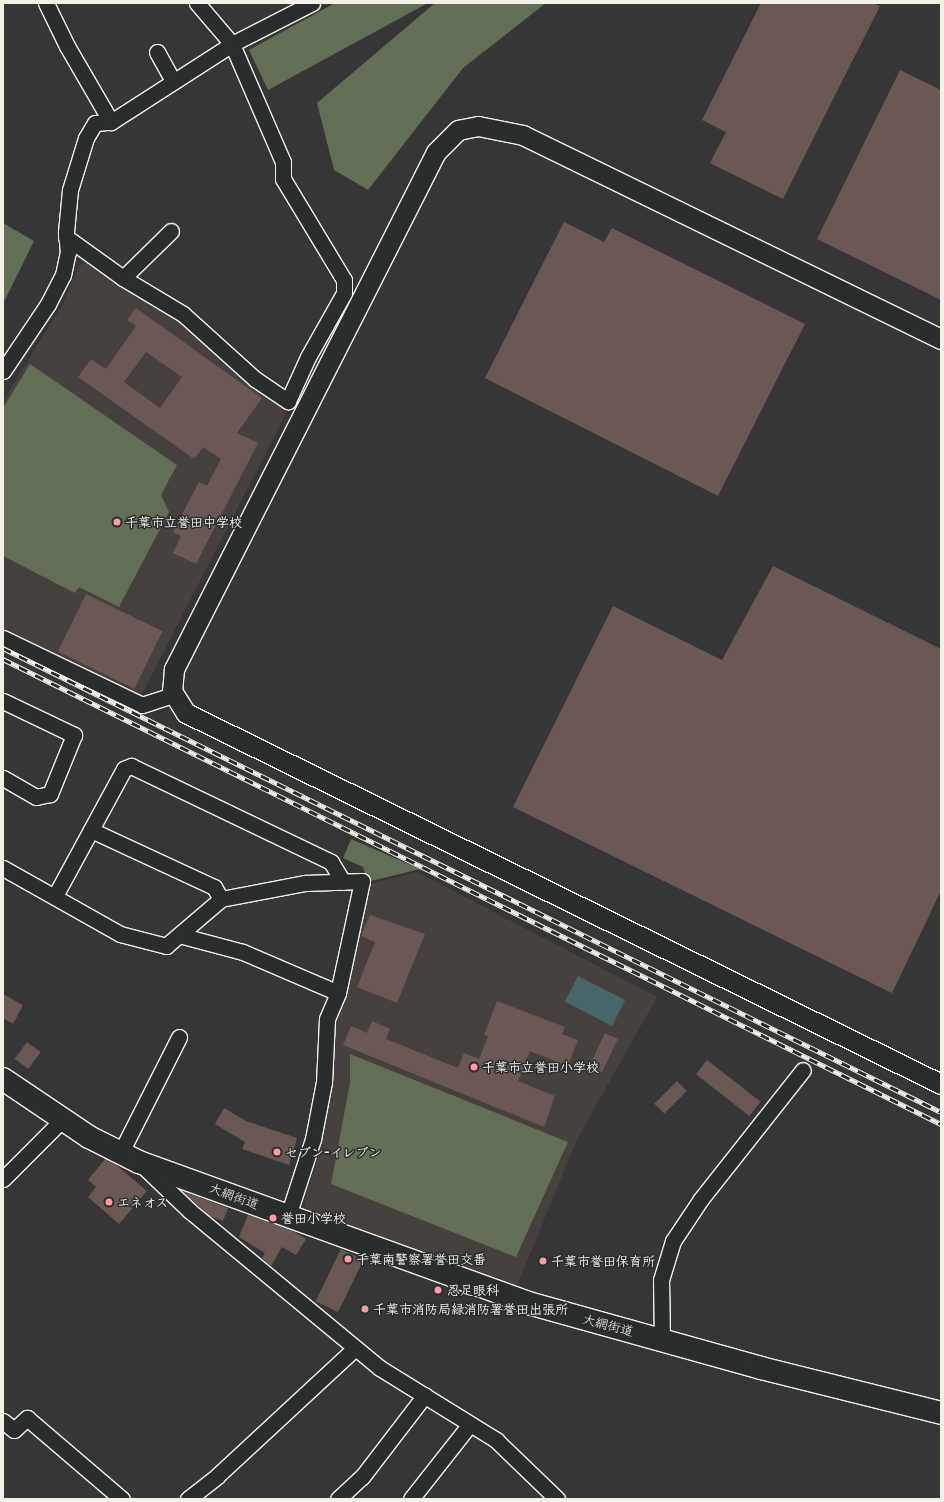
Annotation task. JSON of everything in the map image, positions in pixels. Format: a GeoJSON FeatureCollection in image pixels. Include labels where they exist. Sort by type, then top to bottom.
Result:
{"type":"FeatureCollection","features":[{"type":"Feature","properties":{"kind":"main road","name":"大網街道"},"geometry":{"type":"LineString","coordinates":[[3,1079],[62,1120],[130,1158],[525,1302],[662,1340],[941,1413]]}},
{"type":"Feature","properties":{"kind":"street"},"geometry":{"type":"LineString","coordinates":[[46,3],[67,46],[111,122]]}},
{"type":"Feature","properties":{"kind":"street"},"geometry":{"type":"LineString","coordinates":[[66,237],[123,278],[183,314],[255,379],[288,401],[308,357],[344,293],[344,280],[283,179],[283,162],[232,44],[197,3]]}},
{"type":"Feature","properties":{"kind":"street"},"geometry":{"type":"LineString","coordinates":[[3,371],[48,304],[63,275],[68,252],[66,237],[70,190],[86,138],[95,123],[111,122],[232,44],[312,3]]}},
{"type":"Feature","properties":{"kind":"street"},"geometry":{"type":"LineString","coordinates":[[157,52],[173,81]]}},
{"type":"Feature","properties":{"kind":"street"},"geometry":{"type":"LineString","coordinates":[[941,339],[523,135],[478,126],[458,130],[436,152],[174,669],[174,694],[186,713],[941,1084]]}},
{"type":"Feature","properties":{"kind":"street"},"geometry":{"type":"LineString","coordinates":[[123,278],[171,231]]}},
{"type":"Feature","properties":{"kind":"street"},"geometry":{"type":"LineString","coordinates":[[3,638],[142,705],[174,694]]}},
{"type":"Feature","properties":{"kind":"street"},"geometry":{"type":"LineString","coordinates":[[3,701],[74,735],[50,794],[36,797],[3,778]]}},
{"type":"Feature","properties":{"kind":"street"},"geometry":{"type":"LineString","coordinates":[[55,896],[124,770],[131,766],[331,862],[343,882]]}},
{"type":"Feature","properties":{"kind":"street"},"geometry":{"type":"LineString","coordinates":[[91,830],[214,887],[221,899]]}},
{"type":"Feature","properties":{"kind":"street"},"geometry":{"type":"LineString","coordinates":[[3,868],[120,934],[166,946],[221,899],[305,884],[362,881],[338,993],[327,1019],[324,1082],[313,1139],[288,1216]]}},
{"type":"Feature","properties":{"kind":"street"},"geometry":{"type":"LineString","coordinates":[[179,935],[242,952],[338,993]]}},
{"type":"Feature","properties":{"kind":"street"},"geometry":{"type":"LineString","coordinates":[[179,1037],[130,1158],[190,1211],[380,1368],[496,1440],[557,1499]]}},
{"type":"Feature","properties":{"kind":"street"},"geometry":{"type":"LineString","coordinates":[[662,1340],[661,1280],[673,1241],[701,1199],[803,1070]]}},
{"type":"Feature","properties":{"kind":"street"},"geometry":{"type":"LineString","coordinates":[[3,1179],[62,1120]]}},
{"type":"Feature","properties":{"kind":"street"},"geometry":{"type":"LineString","coordinates":[[188,1499],[217,1476],[355,1348]]}},
{"type":"Feature","properties":{"kind":"street"},"geometry":{"type":"LineString","coordinates":[[338,1499],[362,1477],[425,1395]]}},
{"type":"Feature","properties":{"kind":"street"},"geometry":{"type":"LineString","coordinates":[[3,1420],[14,1430],[27,1418],[122,1499]]}},
{"type":"Feature","properties":{"kind":"street"},"geometry":{"type":"LineString","coordinates":[[412,1499],[470,1424]]}},
{"type":"Feature","properties":{"kind":"shaded area","name":"千葉市立誉田中学校"},"geometry":{"type":"Polygon","coordinates":[[[93,260],[179,320],[285,404],[287,411],[139,700],[3,633],[3,401],[63,304],[79,266],[93,260]]]}},
{"type":"Feature","properties":{"kind":"shaded area","name":"千葉市立誉田小学校"},"geometry":{"type":"Polygon","coordinates":[[[417,872],[657,997],[577,1139],[517,1286],[312,1216],[305,1207],[305,1198],[319,1153],[331,1091],[331,1044],[367,885],[417,872]]]}},
{"type":"Feature","properties":{"kind":"green space"},"geometry":{"type":"Polygon","coordinates":[[[335,3],[428,3],[268,90],[249,50],[335,3]]]}},
{"type":"Feature","properties":{"kind":"green space"},"geometry":{"type":"Polygon","coordinates":[[[435,3],[546,3],[463,68],[368,190],[334,170],[317,103],[435,3]]]}},
{"type":"Feature","properties":{"kind":"green space"},"geometry":{"type":"Polygon","coordinates":[[[3,223],[34,241],[3,304],[3,223]]]}},
{"type":"Feature","properties":{"kind":"green space"},"geometry":{"type":"Polygon","coordinates":[[[30,364],[177,465],[161,495],[169,512],[119,607],[79,587],[75,593],[3,556],[3,408],[30,364]]]}},
{"type":"Feature","properties":{"kind":"green space"},"geometry":{"type":"Polygon","coordinates":[[[351,839],[420,869],[367,882],[363,867],[343,858],[351,839]]]}},
{"type":"Feature","properties":{"kind":"green space"},"geometry":{"type":"Polygon","coordinates":[[[350,1054],[568,1142],[516,1257],[331,1184],[350,1083],[350,1054]]]}},
{"type":"Feature","properties":{"kind":"water"},"geometry":{"type":"Polygon","coordinates":[[[578,976],[625,1000],[612,1026],[565,1002],[578,976]]]}},
{"type":"Feature","properties":{"kind":"building"},"geometry":{"type":"Polygon","coordinates":[[[761,3],[873,3],[880,6],[783,199],[710,163],[726,132],[702,120],[761,3]]]}},
{"type":"Feature","properties":{"kind":"building"},"geometry":{"type":"Polygon","coordinates":[[[900,70],[941,90],[941,300],[817,239],[900,70]]]}},
{"type":"Feature","properties":{"kind":"building"},"geometry":{"type":"Polygon","coordinates":[[[564,222],[604,242],[612,228],[805,324],[718,496],[485,378],[564,222]]]}},
{"type":"Feature","properties":{"kind":"building"},"geometry":{"type":"Polygon","coordinates":[[[136,308],[262,398],[237,433],[258,443],[196,564],[173,553],[181,536],[173,532],[199,482],[207,486],[221,459],[203,447],[194,459],[78,377],[91,359],[106,369],[136,326],[127,320],[136,308]],[[146,352],[124,382],[160,408],[182,377],[146,352]]]}},
{"type":"Feature","properties":{"kind":"building"},"geometry":{"type":"Polygon","coordinates":[[[773,566],[941,649],[941,891],[892,993],[513,807],[613,606],[722,660],[773,566]]]}},
{"type":"Feature","properties":{"kind":"building"},"geometry":{"type":"Polygon","coordinates":[[[86,594],[162,631],[134,689],[58,652],[86,594]]]}},
{"type":"Feature","properties":{"kind":"building"},"geometry":{"type":"Polygon","coordinates":[[[370,915],[425,934],[397,1003],[357,987],[375,942],[361,936],[370,915]]]}},
{"type":"Feature","properties":{"kind":"building"},"geometry":{"type":"Polygon","coordinates":[[[3,994],[23,1005],[13,1024],[3,1018],[3,994]]]}},
{"type":"Feature","properties":{"kind":"building"},"geometry":{"type":"Polygon","coordinates":[[[497,1001],[565,1027],[562,1034],[578,1040],[568,1066],[530,1051],[518,1081],[555,1096],[544,1127],[343,1045],[351,1026],[367,1033],[372,1021],[390,1029],[386,1039],[458,1068],[464,1053],[479,1059],[488,1036],[484,1035],[497,1001]]]}},
{"type":"Feature","properties":{"kind":"building"},"geometry":{"type":"Polygon","coordinates":[[[605,1033],[618,1039],[602,1072],[589,1067],[605,1033]]]}},
{"type":"Feature","properties":{"kind":"building"},"geometry":{"type":"Polygon","coordinates":[[[27,1042],[41,1052],[28,1069],[15,1059],[27,1042]]]}},
{"type":"Feature","properties":{"kind":"building"},"geometry":{"type":"Polygon","coordinates":[[[707,1060],[761,1102],[750,1116],[696,1074],[707,1060]]]}},
{"type":"Feature","properties":{"kind":"building"},"geometry":{"type":"Polygon","coordinates":[[[677,1081],[687,1091],[664,1114],[654,1104],[677,1081]]]}},
{"type":"Feature","properties":{"kind":"building"},"geometry":{"type":"Polygon","coordinates":[[[224,1108],[246,1121],[297,1138],[289,1165],[242,1149],[245,1142],[215,1124],[224,1108]]]}},
{"type":"Feature","properties":{"kind":"building"},"geometry":{"type":"Polygon","coordinates":[[[105,1159],[115,1164],[147,1191],[119,1224],[88,1197],[96,1187],[88,1180],[105,1159]]]}},
{"type":"Feature","properties":{"kind":"building"},"geometry":{"type":"Polygon","coordinates":[[[182,1191],[228,1208],[223,1221],[210,1216],[182,1191]]]}},
{"type":"Feature","properties":{"kind":"building"},"geometry":{"type":"Polygon","coordinates":[[[248,1215],[291,1230],[306,1239],[296,1255],[282,1247],[271,1266],[262,1258],[265,1253],[239,1237],[248,1215]]]}},
{"type":"Feature","properties":{"kind":"building"},"geometry":{"type":"Polygon","coordinates":[[[341,1249],[363,1260],[338,1312],[316,1301],[341,1249]]]}},
{"type":"Feature","properties":{"kind":"railway"},"geometry":{"type":"LineString","coordinates":[[3,648],[941,1112]]}},
{"type":"Feature","properties":{"kind":"railway"},"geometry":{"type":"LineString","coordinates":[[3,659],[941,1124]]}},
{"type":"Feature","properties":{"kind":"place","name":"千葉市立誉田中学校"},"geometry":{"type":"Point","coordinates":[117,522]}},
{"type":"Feature","properties":{"kind":"place","name":"千葉市立誉田小学校"},"geometry":{"type":"Point","coordinates":[474,1067]}},
{"type":"Feature","properties":{"kind":"place","name":"セブン-イレブン"},"geometry":{"type":"Point","coordinates":[277,1152]}},
{"type":"Feature","properties":{"kind":"place","name":"エネオス"},"geometry":{"type":"Point","coordinates":[109,1202]}},
{"type":"Feature","properties":{"kind":"place","name":"誉田小学校"},"geometry":{"type":"Point","coordinates":[273,1218]}},
{"type":"Feature","properties":{"kind":"place","name":"千葉南警察署誉田交番"},"geometry":{"type":"Point","coordinates":[348,1259]}},
{"type":"Feature","properties":{"kind":"place","name":"千葉市誉田保育所"},"geometry":{"type":"Point","coordinates":[543,1261]}},
{"type":"Feature","properties":{"kind":"place","name":"忍足眼科"},"geometry":{"type":"Point","coordinates":[438,1290]}},
{"type":"Feature","properties":{"kind":"place","name":"千葉市消防局緑消防署誉田出張所"},"geometry":{"type":"Point","coordinates":[365,1309]}}]}
